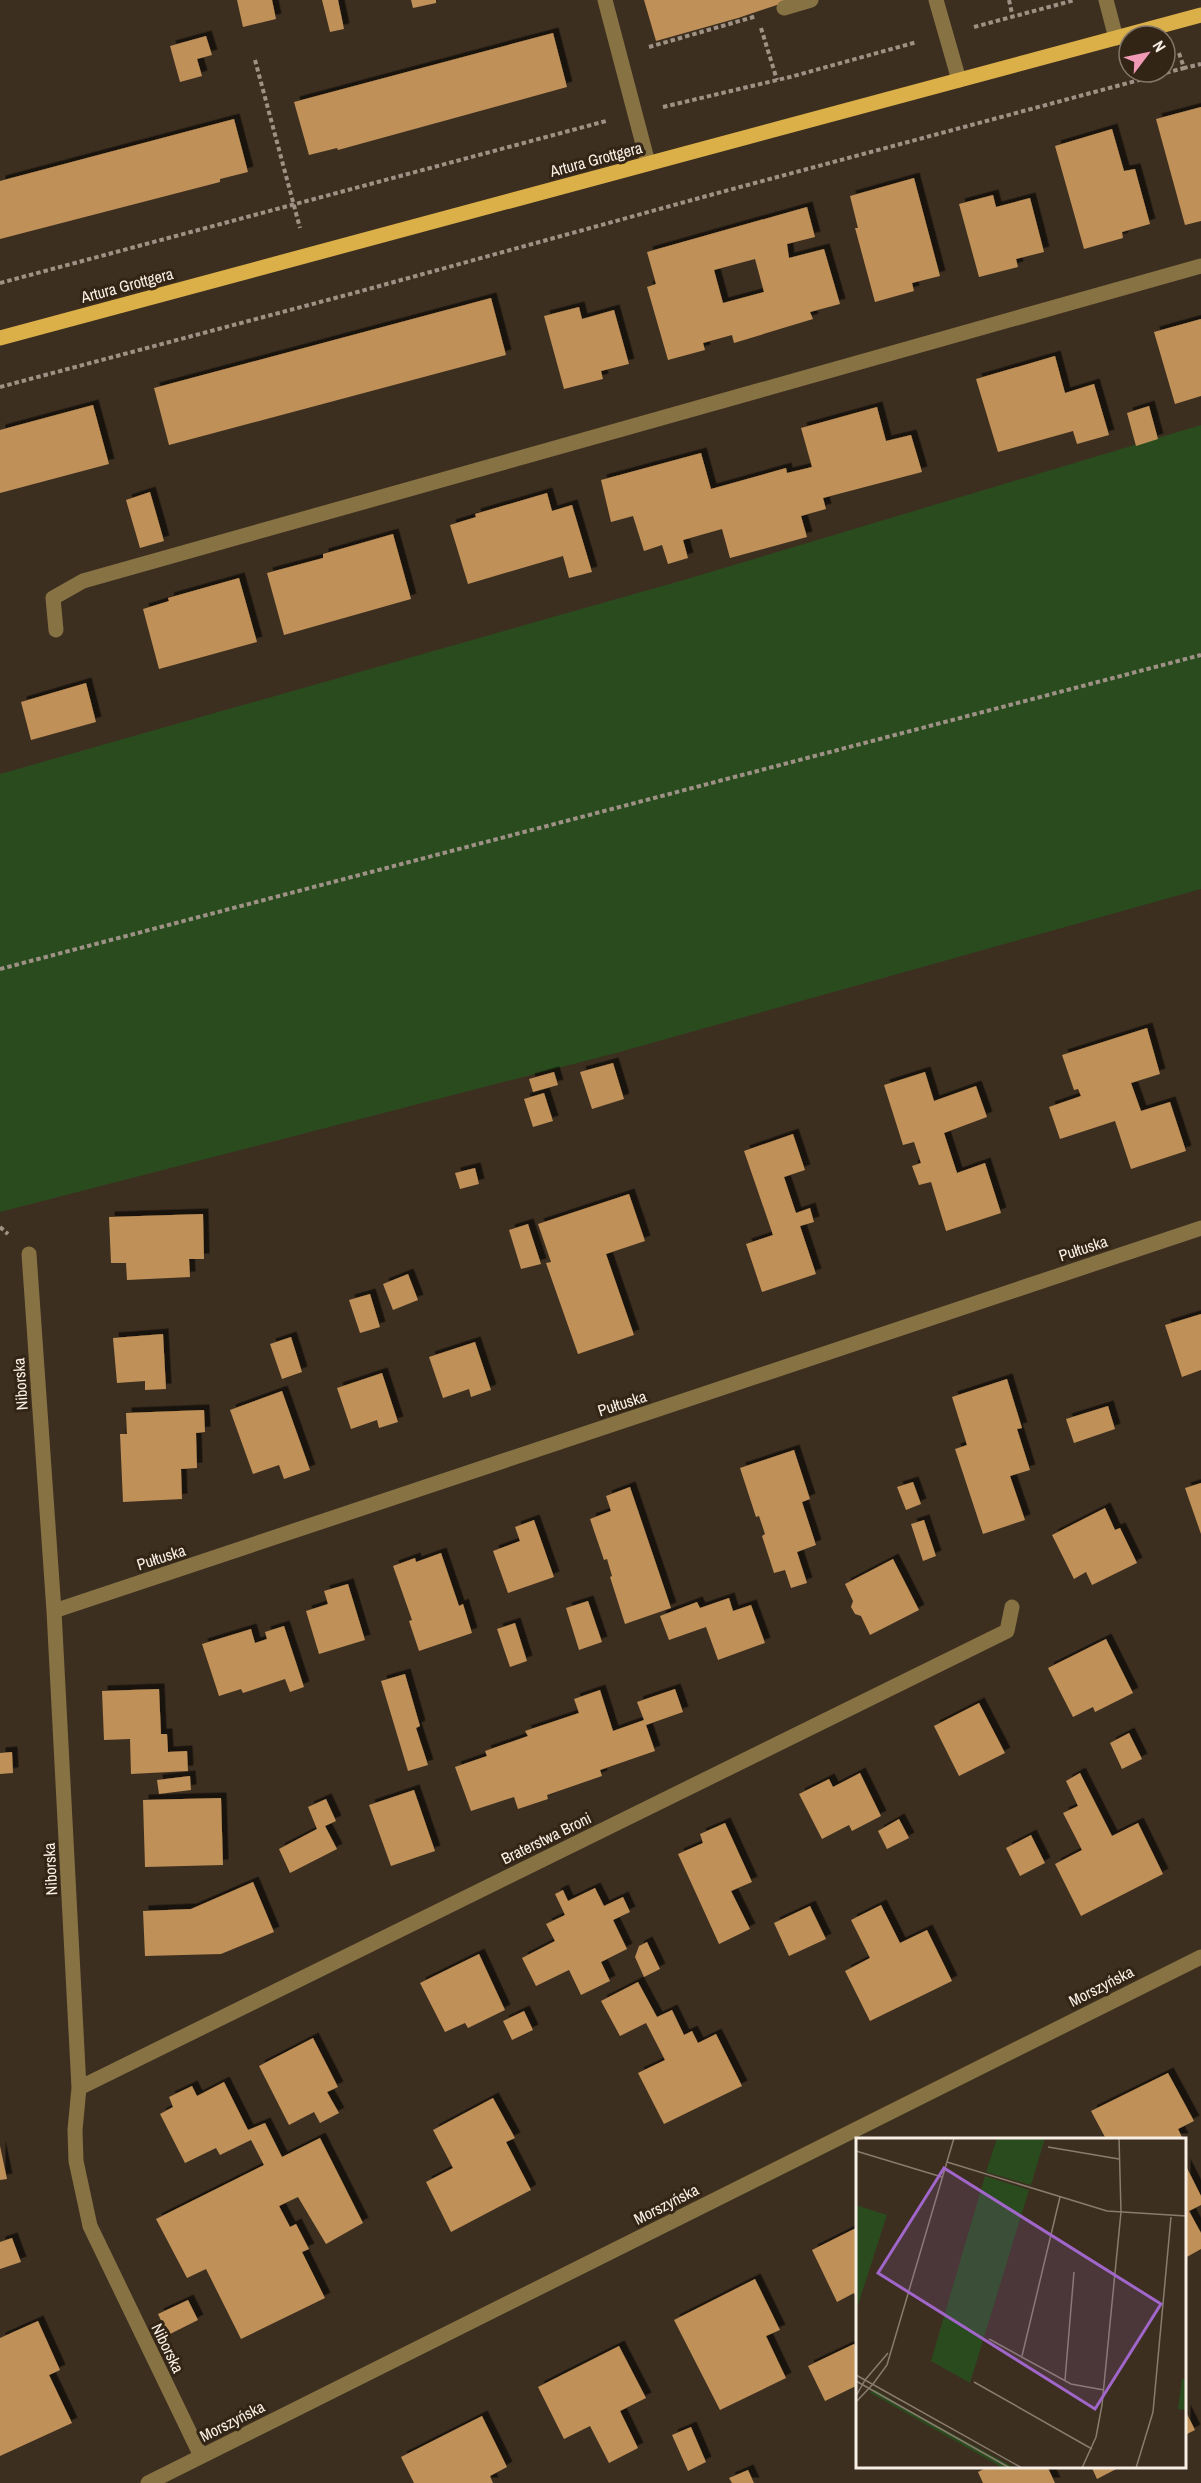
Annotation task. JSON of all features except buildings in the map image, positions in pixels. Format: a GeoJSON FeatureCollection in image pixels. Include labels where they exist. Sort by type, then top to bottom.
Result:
{"type":"FeatureCollection","features":[{"type":"Feature","properties":{"kind":"main road","name":"Artura Grottgera"},"geometry":{"type":"LineString","coordinates":[[0,338],[1201,15]]}},
{"type":"Feature","properties":{"kind":"street"},"geometry":{"type":"LineString","coordinates":[[605,0],[648,163]]}},
{"type":"Feature","properties":{"kind":"street"},"geometry":{"type":"LineString","coordinates":[[784,8],[811,0]]}},
{"type":"Feature","properties":{"kind":"street"},"geometry":{"type":"LineString","coordinates":[[936,0],[959,80]]}},
{"type":"Feature","properties":{"kind":"street"},"geometry":{"type":"LineString","coordinates":[[1106,0],[1116,38]]}},
{"type":"Feature","properties":{"kind":"street"},"geometry":{"type":"LineString","coordinates":[[56,630],[53,598],[83,581],[1201,266]]}},
{"type":"Feature","properties":{"kind":"street","name":"Pułtuska"},"geometry":{"type":"LineString","coordinates":[[54,1611],[1201,1228]]}},
{"type":"Feature","properties":{"kind":"street","name":"Niborska"},"geometry":{"type":"LineString","coordinates":[[29,1254],[54,1611],[79,2088],[75,2130],[76,2161],[90,2226],[107,2267],[201,2456]]}},
{"type":"Feature","properties":{"kind":"street","name":"Braterstwa Broni"},"geometry":{"type":"LineString","coordinates":[[79,2088],[1007,1631],[1012,1607]]}},
{"type":"Feature","properties":{"kind":"street","name":"Morszyńska"},"geometry":{"type":"LineString","coordinates":[[148,2483],[1201,1957]]}},
{"type":"Feature","properties":{"kind":"path"},"geometry":{"type":"LineString","coordinates":[[1009,0],[1013,18]]}},
{"type":"Feature","properties":{"kind":"path"},"geometry":{"type":"LineString","coordinates":[[0,283],[636,113],[777,80],[1075,0]]}},
{"type":"Feature","properties":{"kind":"path"},"geometry":{"type":"LineString","coordinates":[[620,55],[784,8]]}},
{"type":"Feature","properties":{"kind":"path"},"geometry":{"type":"LineString","coordinates":[[757,16],[777,80]]}},
{"type":"Feature","properties":{"kind":"path"},"geometry":{"type":"LineString","coordinates":[[255,60],[307,255]]}},
{"type":"Feature","properties":{"kind":"path"},"geometry":{"type":"LineString","coordinates":[[0,387],[1184,68]]}},
{"type":"Feature","properties":{"kind":"path"},"geometry":{"type":"LineString","coordinates":[[0,969],[1201,655]]}},
{"type":"Feature","properties":{"kind":"green space"},"geometry":{"type":"Polygon","coordinates":[[[1201,425],[1201,889],[616,1053],[0,1212],[0,774],[687,579],[1201,425]]]}}]}
